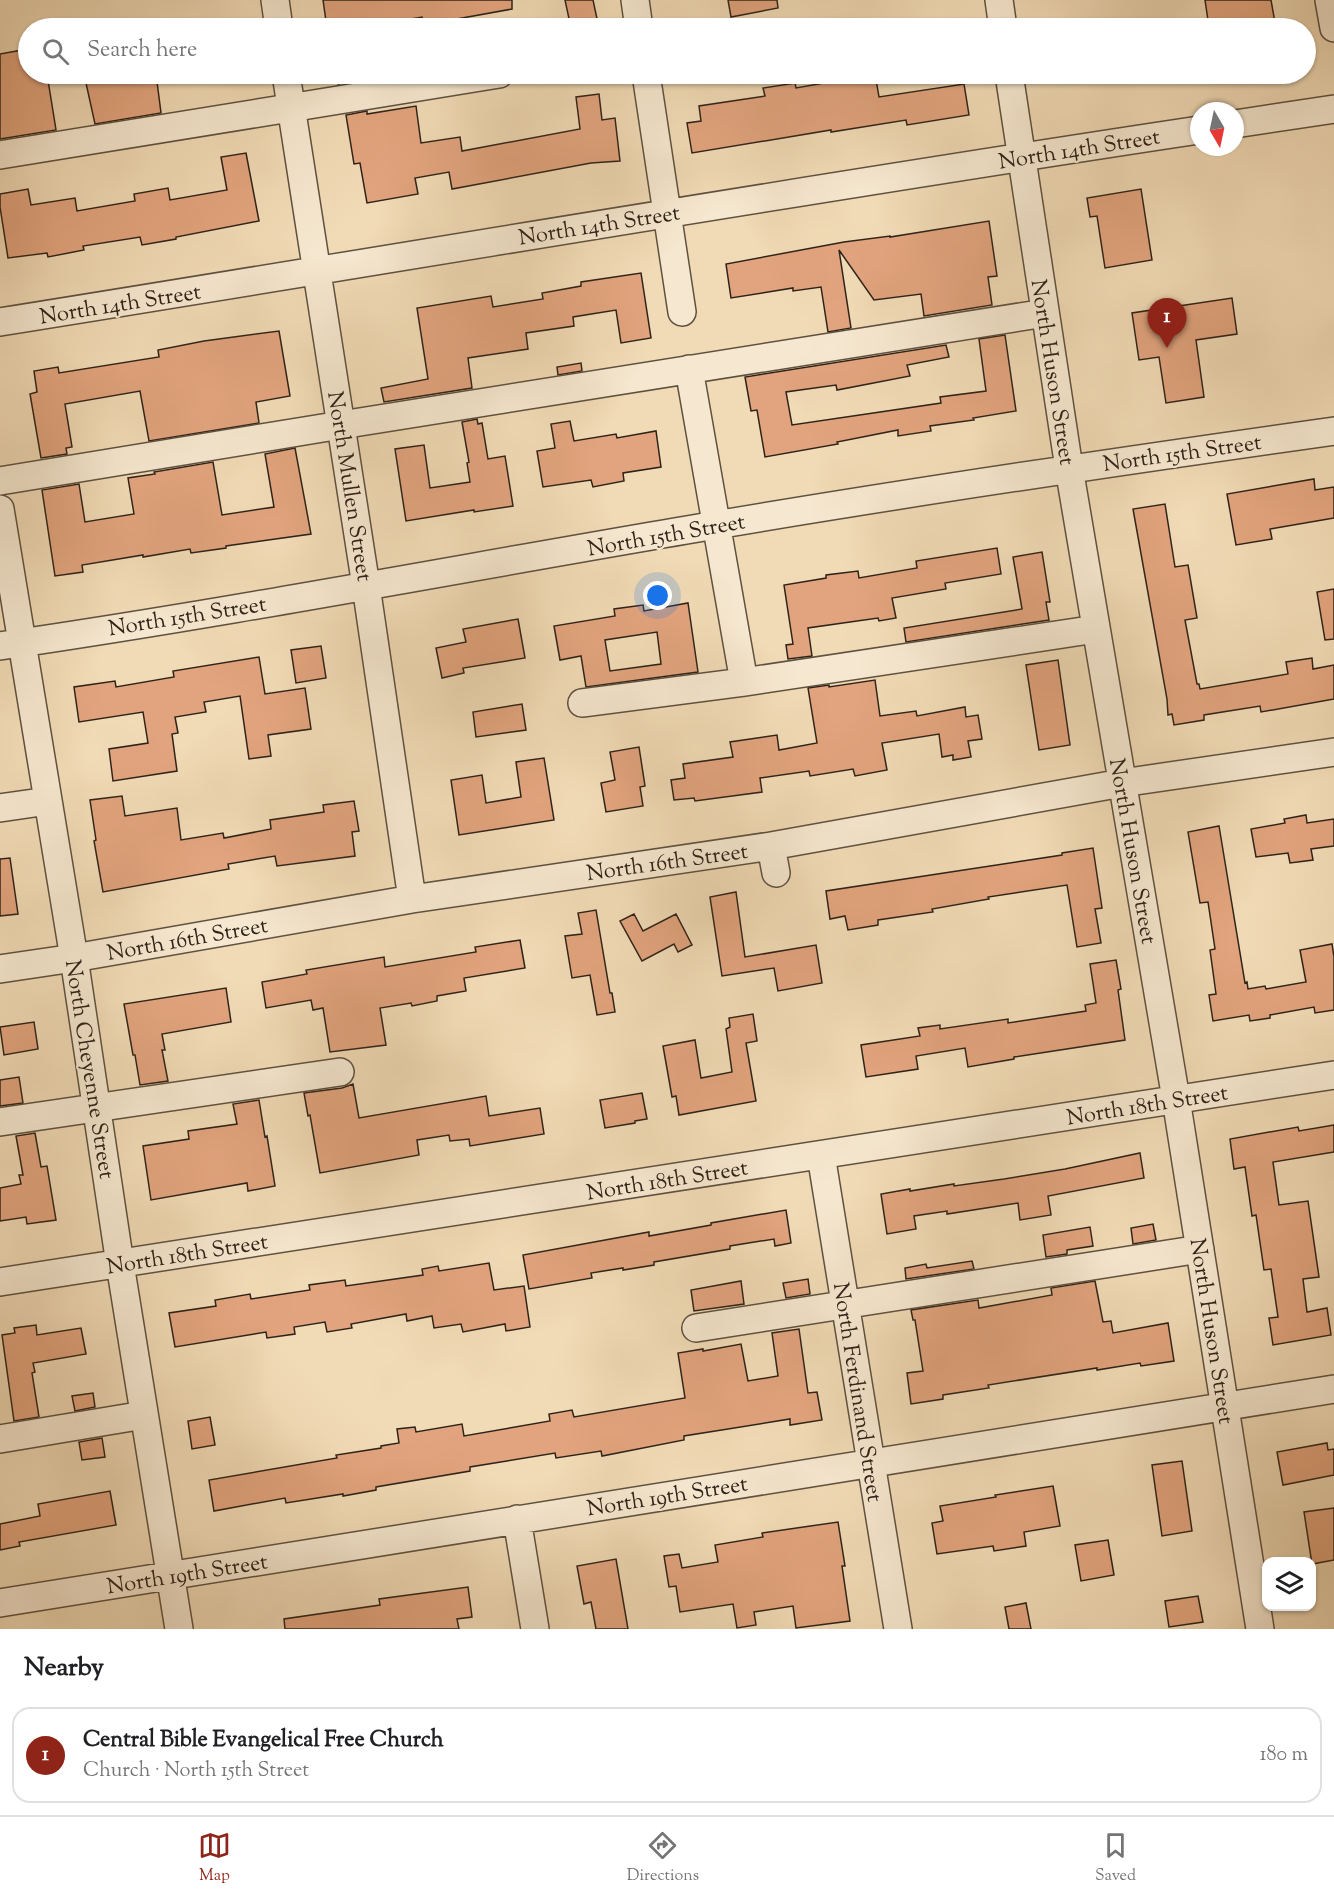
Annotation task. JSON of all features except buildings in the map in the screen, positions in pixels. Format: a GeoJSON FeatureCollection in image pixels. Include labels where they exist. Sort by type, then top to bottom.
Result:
{"type":"FeatureCollection","features":[{"type":"Feature","properties":{"kind":"street"},"geometry":{"type":"LineString","coordinates":[[275,0],[278,18]]}},
{"type":"Feature","properties":{"kind":"street"},"geometry":{"type":"LineString","coordinates":[[635,0],[638,18]]}},
{"type":"Feature","properties":{"kind":"street"},"geometry":{"type":"LineString","coordinates":[[999,0],[1002,18]]}},
{"type":"Feature","properties":{"kind":"street"},"geometry":{"type":"LineString","coordinates":[[1329,0],[1334,28]]}},
{"type":"Feature","properties":{"kind":"street","name":"North Mullen Street"},"geometry":{"type":"LineString","coordinates":[[288,84],[412,899]]}},
{"type":"Feature","properties":{"kind":"street"},"geometry":{"type":"LineString","coordinates":[[0,155],[436,84]]}},
{"type":"Feature","properties":{"kind":"street"},"geometry":{"type":"LineString","coordinates":[[648,84],[682,312]]}},
{"type":"Feature","properties":{"kind":"street","name":"North Huson Street"},"geometry":{"type":"LineString","coordinates":[[1011,84],[1069,468],[1176,1100],[1260,1629]]}},
{"type":"Feature","properties":{"kind":"street"},"geometry":{"type":"LineString","coordinates":[[1244,123],[1334,109]]}},
{"type":"Feature","properties":{"kind":"street","name":"North 14th Street"},"geometry":{"type":"LineString","coordinates":[[0,322],[1022,156],[1190,131]]}},
{"type":"Feature","properties":{"kind":"street"},"geometry":{"type":"LineString","coordinates":[[0,481],[1046,313]]}},
{"type":"Feature","properties":{"kind":"street"},"geometry":{"type":"LineString","coordinates":[[689,369],[744,682]]}},
{"type":"Feature","properties":{"kind":"street","name":"North 15th Street"},"geometry":{"type":"LineString","coordinates":[[10,644],[1069,468],[1334,431]]}},
{"type":"Feature","properties":{"kind":"street","name":"North Cheyenne Street"},"geometry":{"type":"LineString","coordinates":[[0,509],[10,644],[48,801],[179,1629]]}},
{"type":"Feature","properties":{"kind":"street"},"geometry":{"type":"LineString","coordinates":[[582,703],[744,682],[1096,629]]}},
{"type":"Feature","properties":{"kind":"street","name":"North 16th Street"},"geometry":{"type":"LineString","coordinates":[[0,969],[412,899],[771,846],[1122,783],[1334,752]]}},
{"type":"Feature","properties":{"kind":"street"},"geometry":{"type":"LineString","coordinates":[[0,808],[48,801]]}},
{"type":"Feature","properties":{"kind":"street"},"geometry":{"type":"LineString","coordinates":[[771,846],[776,873]]}},
{"type":"Feature","properties":{"kind":"street"},"geometry":{"type":"LineString","coordinates":[[0,1122],[340,1072]]}},
{"type":"Feature","properties":{"kind":"street","name":"North 18th Street"},"geometry":{"type":"LineString","coordinates":[[0,1282],[1334,1075]]}},
{"type":"Feature","properties":{"kind":"street","name":"North Ferdinand Street"},"geometry":{"type":"LineString","coordinates":[[821,1155],[898,1629]]}},
{"type":"Feature","properties":{"kind":"street"},"geometry":{"type":"LineString","coordinates":[[696,1328],[1200,1249]]}},
{"type":"Feature","properties":{"kind":"street","name":"North 19th Street"},"geometry":{"type":"LineString","coordinates":[[0,1603],[1334,1389]]}},
{"type":"Feature","properties":{"kind":"street"},"geometry":{"type":"LineString","coordinates":[[0,1439],[144,1415]]}},
{"type":"Feature","properties":{"kind":"street"},"geometry":{"type":"LineString","coordinates":[[517,1519],[535,1629]]}},
{"type":"Feature","properties":{"kind":"place","name":"Central Bible Evangelical Free Church"},"geometry":{"type":"Point","coordinates":[1167,348]}}]}
